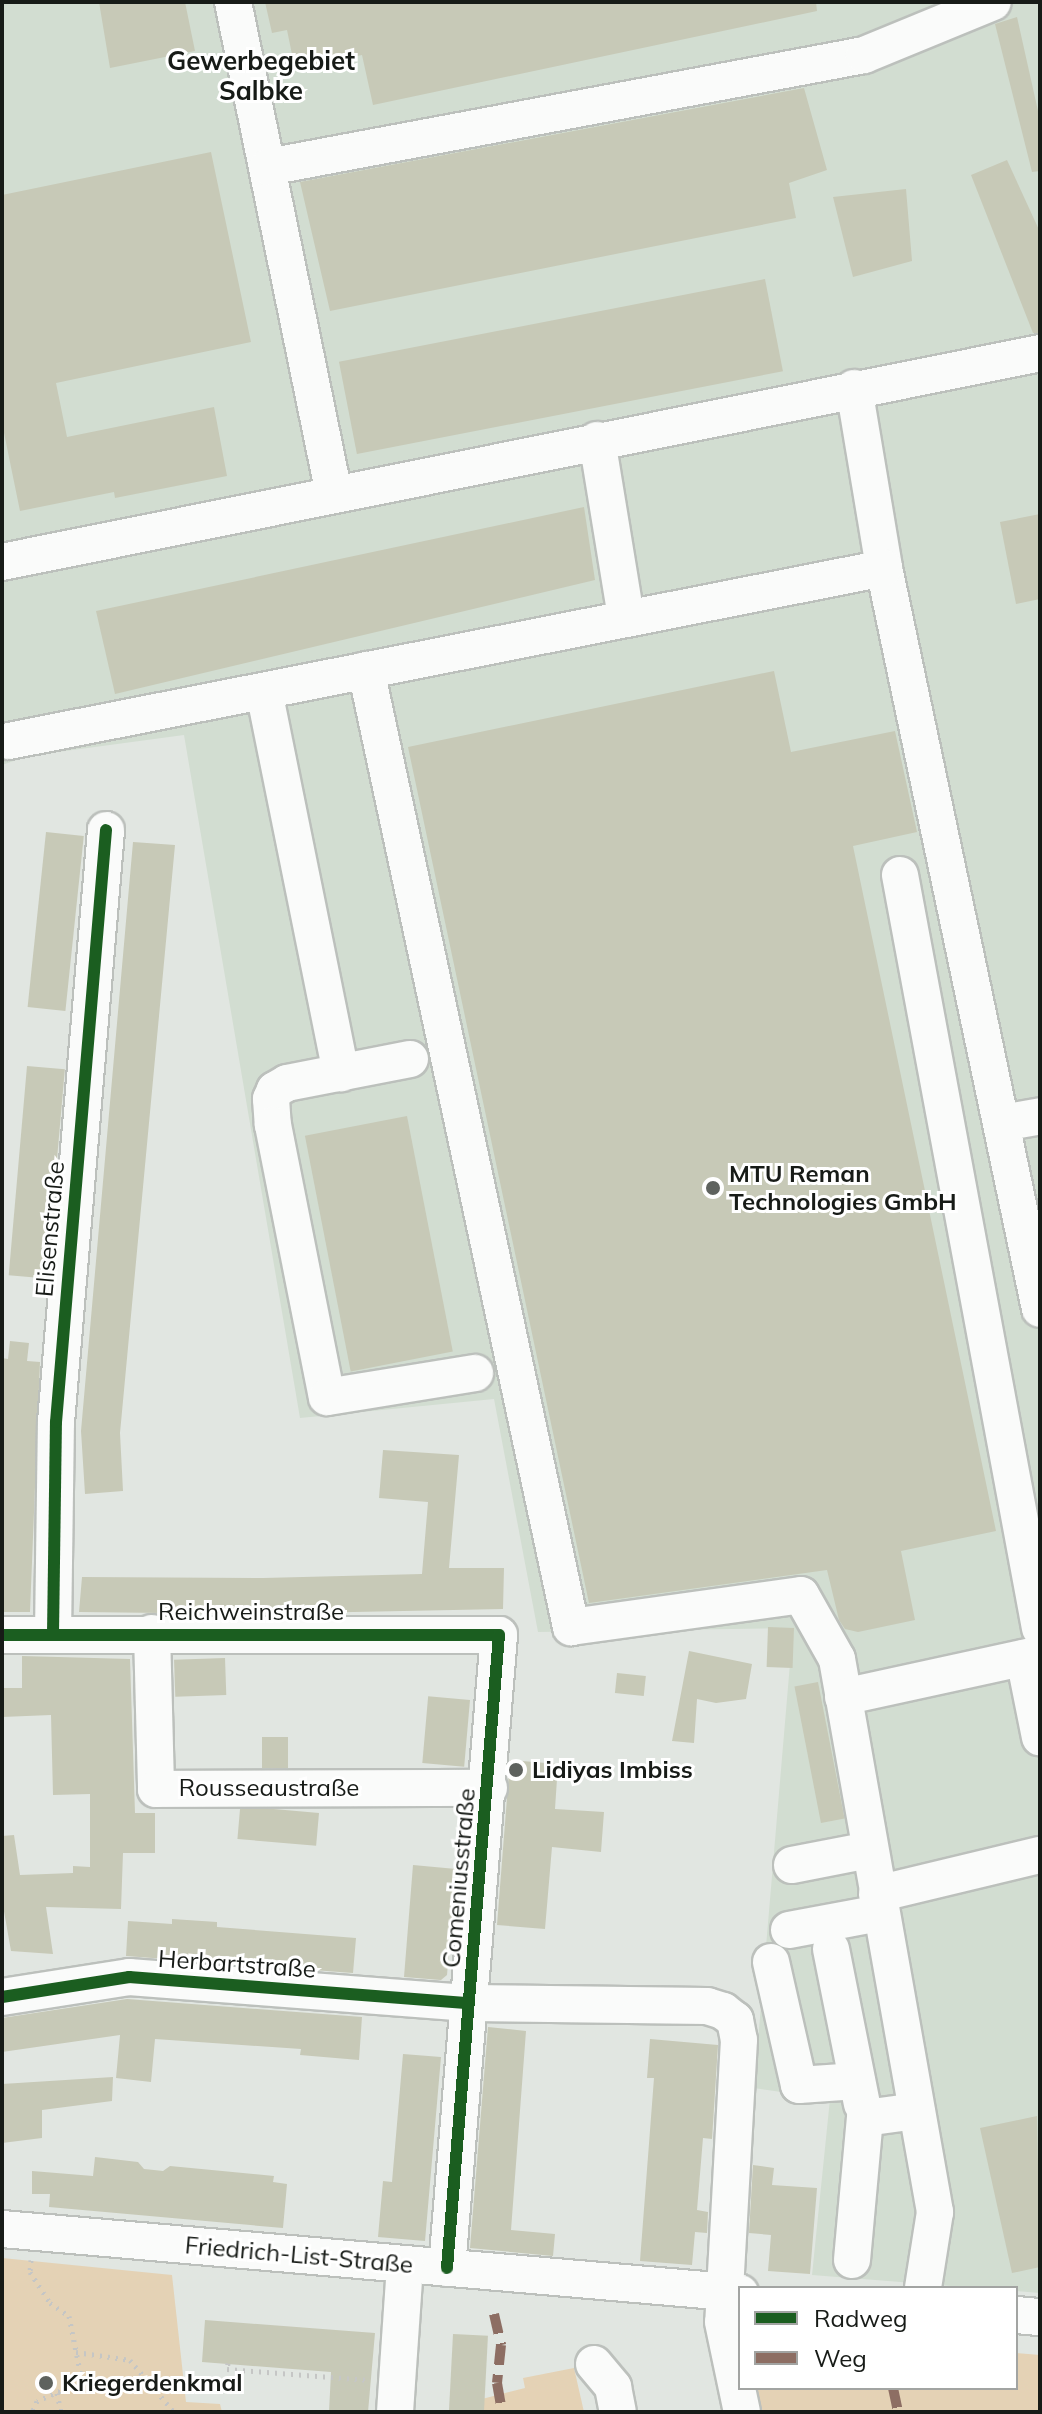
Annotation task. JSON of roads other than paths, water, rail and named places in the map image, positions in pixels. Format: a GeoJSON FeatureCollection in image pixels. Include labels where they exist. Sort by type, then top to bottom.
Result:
{"type":"FeatureCollection","features":[{"type":"Feature","properties":{"kind":"street"},"geometry":{"type":"LineString","coordinates":[[233,2],[334,494]]}},
{"type":"Feature","properties":{"kind":"street"},"geometry":{"type":"LineString","coordinates":[[268,167],[864,55],[993,2]]}},
{"type":"Feature","properties":{"kind":"street"},"geometry":{"type":"LineString","coordinates":[[2,562],[854,388],[1040,353]]}},
{"type":"Feature","properties":{"kind":"street"},"geometry":{"type":"LineString","coordinates":[[854,388],[884,568],[1040,1309]]}},
{"type":"Feature","properties":{"kind":"street"},"geometry":{"type":"LineString","coordinates":[[597,440],[626,618]]}},
{"type":"Feature","properties":{"kind":"street"},"geometry":{"type":"LineString","coordinates":[[9,741],[884,568]]}},
{"type":"Feature","properties":{"kind":"street"},"geometry":{"type":"LineString","coordinates":[[366,670],[571,1627],[801,1595],[837,1659],[935,2212],[923,2286]]}},
{"type":"Feature","properties":{"kind":"street"},"geometry":{"type":"LineString","coordinates":[[264,691],[341,1073]]}},
{"type":"Feature","properties":{"kind":"street","name":"Elisenstraße"},"geometry":{"type":"LineString","coordinates":[[53,1634],[56,1422],[106,830]]}},
{"type":"Feature","properties":{"kind":"street"},"geometry":{"type":"LineString","coordinates":[[900,875],[1035,1647],[1040,1737]]}},
{"type":"Feature","properties":{"kind":"street"},"geometry":{"type":"LineString","coordinates":[[410,1059],[287,1083],[275,1090],[271,1099],[273,1125],[327,1397],[475,1373]]}},
{"type":"Feature","properties":{"kind":"street"},"geometry":{"type":"LineString","coordinates":[[1002,1123],[1040,1116]]}},
{"type":"Feature","properties":{"kind":"street","name":"Rousseaustraße"},"geometry":{"type":"LineString","coordinates":[[152,1633],[156,1789],[489,1788]]}},
{"type":"Feature","properties":{"kind":"street","name":"Reichweinstraße"},"geometry":{"type":"LineString","coordinates":[[2,1635],[499,1635]]}},
{"type":"Feature","properties":{"kind":"street","name":"Comeniusstraße"},"geometry":{"type":"LineString","coordinates":[[447,2268],[489,1788],[499,1635]]}},
{"type":"Feature","properties":{"kind":"street"},"geometry":{"type":"LineString","coordinates":[[843,1697],[1035,1647]]}},
{"type":"Feature","properties":{"kind":"street"},"geometry":{"type":"LineString","coordinates":[[792,1865],[869,1850]]}},
{"type":"Feature","properties":{"kind":"street"},"geometry":{"type":"LineString","coordinates":[[789,1930],[1040,1855]]}},
{"type":"Feature","properties":{"kind":"street"},"geometry":{"type":"LineString","coordinates":[[831,1949],[865,2118],[852,2260]]}},
{"type":"Feature","properties":{"kind":"street"},"geometry":{"type":"LineString","coordinates":[[771,1962],[799,2085],[857,2081]]}},
{"type":"Feature","properties":{"kind":"street","name":"Herbartstraße"},"geometry":{"type":"LineString","coordinates":[[2,1997],[129,1977],[469,2003],[707,2006],[735,2020],[739,2040],[732,2292]]}},
{"type":"Feature","properties":{"kind":"street"},"geometry":{"type":"LineString","coordinates":[[865,2118],[917,2111]]}},
{"type":"Feature","properties":{"kind":"street","name":"Friedrich-List-Straße"},"geometry":{"type":"LineString","coordinates":[[17,2230],[732,2292]]}},
{"type":"Feature","properties":{"kind":"street"},"geometry":{"type":"LineString","coordinates":[[396,2397],[405,2264]]}},
{"type":"Feature","properties":{"kind":"street"},"geometry":{"type":"LineString","coordinates":[[732,2292],[723,2322],[742,2412]]}},
{"type":"Feature","properties":{"kind":"street"},"geometry":{"type":"LineString","coordinates":[[1018,2315],[1040,2317]]}},
{"type":"Feature","properties":{"kind":"street"},"geometry":{"type":"LineString","coordinates":[[594,2364],[613,2387],[618,2412]]}},
{"type":"Feature","properties":{"kind":"place","name":"MTU Reman Technologies GmbH"},"geometry":{"type":"Point","coordinates":[713,1188]}},
{"type":"Feature","properties":{"kind":"place","name":"Lidiyas Imbiss"},"geometry":{"type":"Point","coordinates":[516,1770]}},
{"type":"Feature","properties":{"kind":"place","name":"Kriegerdenkmal"},"geometry":{"type":"Point","coordinates":[46,2383]}},
{"type":"Feature","properties":{"kind":"district","name":"Gewerbegebiet Salbke"},"geometry":{"type":"Point","coordinates":[261,76]}}]}
